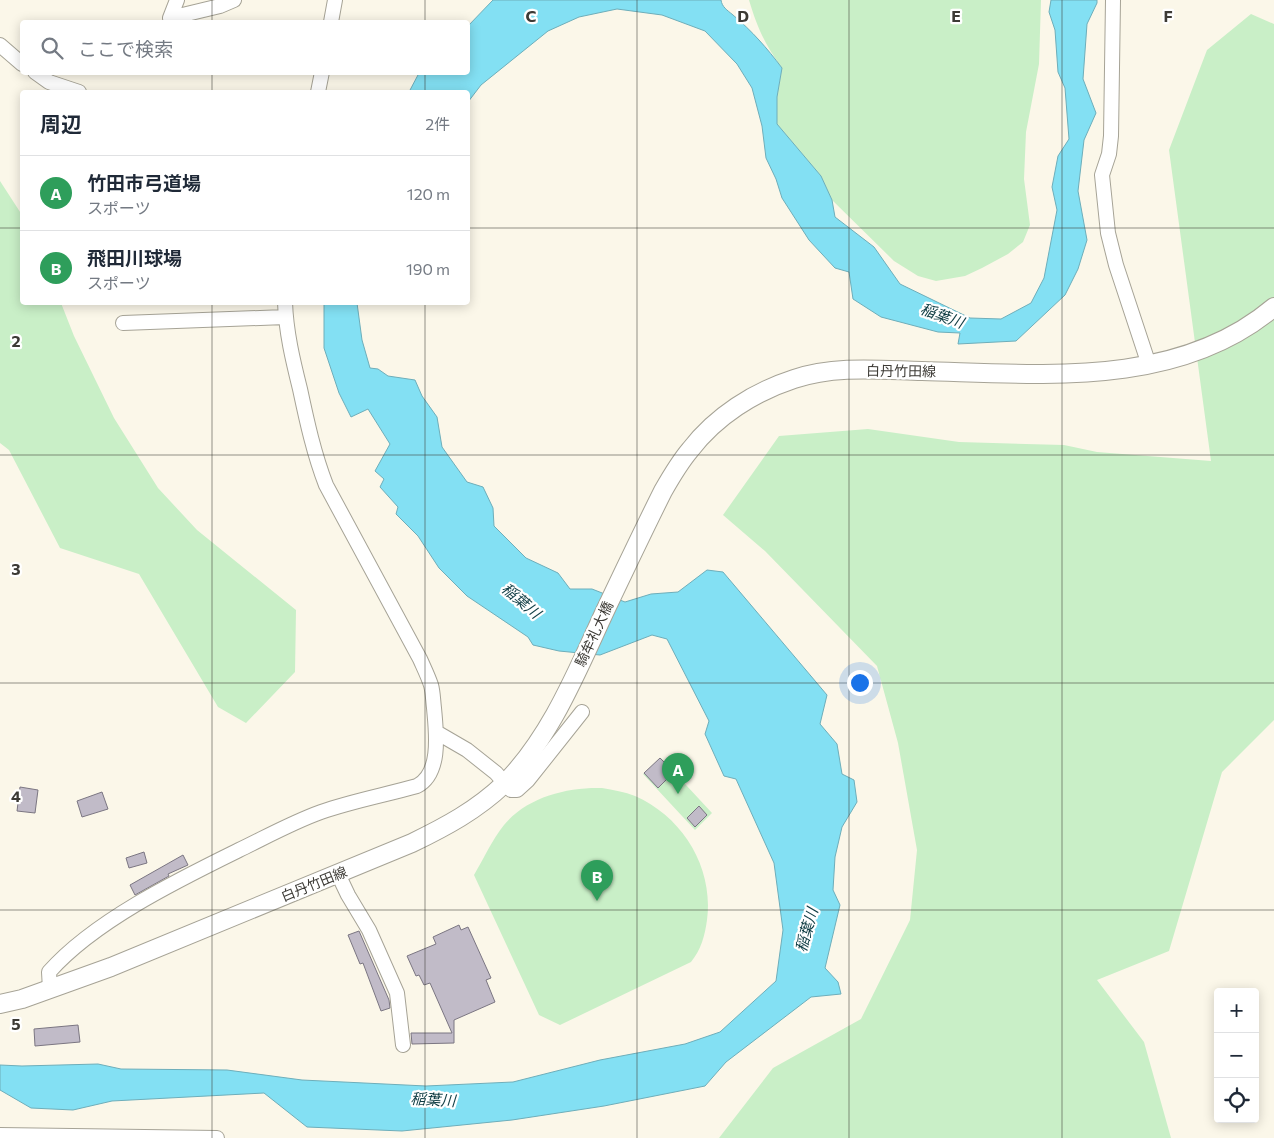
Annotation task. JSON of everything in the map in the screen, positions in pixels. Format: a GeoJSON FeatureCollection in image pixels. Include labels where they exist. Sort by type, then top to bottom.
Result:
{"type":"FeatureCollection","features":[{"type":"Feature","properties":{"kind":"main road","name":"白丹竹田線"},"geometry":{"type":"LineString","coordinates":[[618,584],[663,491],[690,450],[705,433],[737,406],[756,395],[795,379],[839,370],[1057,373],[1106,371],[1149,365],[1180,358],[1216,343],[1243,329],[1274,307]]}},
{"type":"Feature","properties":{"kind":"main road","name":"騎牟礼大橋"},"geometry":{"type":"LineString","coordinates":[[570,684],[618,584]]}},
{"type":"Feature","properties":{"kind":"main road","name":"白丹竹田線"},"geometry":{"type":"LineString","coordinates":[[0,1004],[22,999],[111,967],[412,844],[445,827],[478,806],[504,784],[536,746],[570,684]]}},
{"type":"Feature","properties":{"kind":"street"},"geometry":{"type":"LineString","coordinates":[[177,0],[170,18],[220,6],[234,0]]}},
{"type":"Feature","properties":{"kind":"street"},"geometry":{"type":"LineString","coordinates":[[331,20],[335,0]]}},
{"type":"Feature","properties":{"kind":"street"},"geometry":{"type":"LineString","coordinates":[[1113,0],[1111,136],[1109,154],[1102,175],[1104,206],[1116,265],[1149,365]]}},
{"type":"Feature","properties":{"kind":"street"},"geometry":{"type":"LineString","coordinates":[[0,45],[20,62]]}},
{"type":"Feature","properties":{"kind":"street"},"geometry":{"type":"LineString","coordinates":[[40,75],[50,82],[72,90]]}},
{"type":"Feature","properties":{"kind":"street"},"geometry":{"type":"LineString","coordinates":[[318,90],[321,75]]}},
{"type":"Feature","properties":{"kind":"street"},"geometry":{"type":"LineString","coordinates":[[50,989],[49,972],[59,960],[113,919],[206,866],[321,812],[420,784],[433,765],[436,749],[436,732],[431,685],[423,664],[326,485],[315,456],[294,365],[285,317],[285,305]]}},
{"type":"Feature","properties":{"kind":"street"},"geometry":{"type":"LineString","coordinates":[[123,323],[285,317]]}},
{"type":"Feature","properties":{"kind":"street"},"geometry":{"type":"LineString","coordinates":[[436,732],[467,750],[496,773],[511,790],[517,790],[524,785],[582,712]]}},
{"type":"Feature","properties":{"kind":"street"},"geometry":{"type":"LineString","coordinates":[[338,874],[369,930],[397,993],[403,1046]]}},
{"type":"Feature","properties":{"kind":"street"},"geometry":{"type":"LineString","coordinates":[[0,1134],[17,1136],[217,1138]]}},
{"type":"Feature","properties":{"kind":"green space"},"geometry":{"type":"Polygon","coordinates":[[[749,0],[1041,0],[1039,64],[1026,132],[1024,179],[1030,225],[1023,242],[1008,254],[965,276],[936,281],[918,276],[894,261],[832,200],[821,176],[777,124],[777,97],[782,68],[762,36],[749,0]]]}},
{"type":"Feature","properties":{"kind":"green space"},"geometry":{"type":"Polygon","coordinates":[[[1251,14],[1274,24],[1274,720],[1222,772],[1169,951],[1097,980],[1144,1042],[1171,1138],[719,1138],[773,1068],[861,1019],[910,920],[917,850],[898,743],[877,666],[765,551],[723,515],[779,436],[868,429],[959,442],[1064,445],[1097,452],[1211,461],[1169,150],[1207,50],[1251,14]]]}},
{"type":"Feature","properties":{"kind":"green space"},"geometry":{"type":"Polygon","coordinates":[[[0,181],[20,212],[20,305],[62,305],[74,336],[114,418],[158,488],[197,530],[296,610],[295,672],[246,723],[218,707],[139,574],[60,548],[9,450],[0,443],[0,181]]]}},
{"type":"Feature","properties":{"kind":"green space"},"geometry":{"type":"Polygon","coordinates":[[[661,758],[712,813],[695,830],[643,774],[661,758]]]}},
{"type":"Feature","properties":{"kind":"green space"},"geometry":{"type":"Polygon","coordinates":[[[602,788],[635,796],[652,805],[681,831],[692,846],[700,863],[705,882],[708,901],[706,926],[700,947],[691,962],[560,1025],[539,1015],[474,875],[504,825],[524,807],[562,792],[575,789],[602,788]]]}},
{"type":"Feature","properties":{"kind":"water","name":"稲葉川"},"geometry":{"type":"Polygon","coordinates":[[[493,0],[721,0],[722,5],[753,34],[782,68],[777,97],[777,124],[821,176],[832,200],[835,217],[874,247],[900,284],[970,318],[1001,319],[1031,303],[1044,278],[1057,210],[1052,187],[1058,156],[1069,139],[1065,88],[1058,72],[1055,30],[1049,12],[1051,0],[1097,0],[1087,24],[1083,79],[1096,113],[1084,140],[1078,191],[1087,240],[1078,269],[1065,295],[1016,341],[958,344],[960,333],[938,332],[881,317],[853,299],[849,272],[835,268],[809,240],[782,198],[766,158],[762,126],[752,88],[737,64],[705,31],[662,15],[617,9],[579,17],[548,31],[481,85],[470,99],[470,90],[410,90],[418,75],[470,75],[470,24],[493,0]]]}},
{"type":"Feature","properties":{"kind":"water","name":"稲葉川"},"geometry":{"type":"Polygon","coordinates":[[[324,305],[357,305],[362,340],[370,368],[378,369],[388,376],[415,380],[422,396],[437,417],[442,447],[467,482],[483,487],[493,508],[494,526],[526,558],[558,573],[570,589],[592,589],[625,602],[651,594],[678,592],[707,570],[723,572],[827,695],[820,724],[837,744],[842,774],[854,780],[857,802],[842,827],[835,857],[833,890],[840,905],[825,968],[838,982],[841,994],[811,997],[726,1062],[705,1086],[604,1106],[512,1120],[402,1131],[307,1127],[264,1093],[112,1101],[73,1110],[31,1108],[0,1090],[0,1065],[98,1064],[121,1069],[227,1070],[302,1080],[426,1086],[513,1082],[600,1060],[685,1044],[720,1032],[776,981],[783,930],[774,863],[736,779],[724,776],[705,734],[709,721],[667,639],[652,635],[600,655],[559,651],[533,645],[528,637],[467,596],[439,568],[418,536],[396,514],[398,507],[380,487],[384,479],[375,471],[390,444],[368,409],[351,417],[339,393],[324,348],[324,305]]]}},
{"type":"Feature","properties":{"kind":"building"},"geometry":{"type":"Polygon","coordinates":[[[660,758],[674,772],[658,788],[644,773],[660,758]]]}},
{"type":"Feature","properties":{"kind":"building"},"geometry":{"type":"Polygon","coordinates":[[[20,787],[38,790],[35,813],[17,811],[20,787]]]}},
{"type":"Feature","properties":{"kind":"building"},"geometry":{"type":"Polygon","coordinates":[[[102,792],[108,809],[82,817],[77,801],[102,792]]]}},
{"type":"Feature","properties":{"kind":"building"},"geometry":{"type":"Polygon","coordinates":[[[699,806],[707,815],[695,827],[687,818],[699,806]]]}},
{"type":"Feature","properties":{"kind":"building"},"geometry":{"type":"Polygon","coordinates":[[[144,852],[147,863],[129,868],[126,858],[144,852]]]}},
{"type":"Feature","properties":{"kind":"building"},"geometry":{"type":"Polygon","coordinates":[[[183,855],[188,865],[168,874],[169,876],[135,895],[130,885],[183,855]]]}},
{"type":"Feature","properties":{"kind":"building"},"geometry":{"type":"Polygon","coordinates":[[[459,925],[461,930],[468,927],[491,978],[486,980],[495,1002],[454,1020],[454,1043],[412,1044],[411,1033],[452,1033],[430,983],[424,985],[419,975],[416,976],[407,956],[436,944],[433,937],[459,925]]]}},
{"type":"Feature","properties":{"kind":"building"},"geometry":{"type":"Polygon","coordinates":[[[359,931],[389,1000],[390,1008],[381,1011],[363,963],[360,964],[348,935],[359,931]]]}},
{"type":"Feature","properties":{"kind":"building"},"geometry":{"type":"Polygon","coordinates":[[[78,1025],[80,1042],[35,1046],[34,1029],[78,1025]]]}},
{"type":"Feature","properties":{"kind":"place","name":"竹田市弓道場"},"geometry":{"type":"Point","coordinates":[678,794]}},
{"type":"Feature","properties":{"kind":"place","name":"飛田川球場"},"geometry":{"type":"Point","coordinates":[597,901]}}]}
